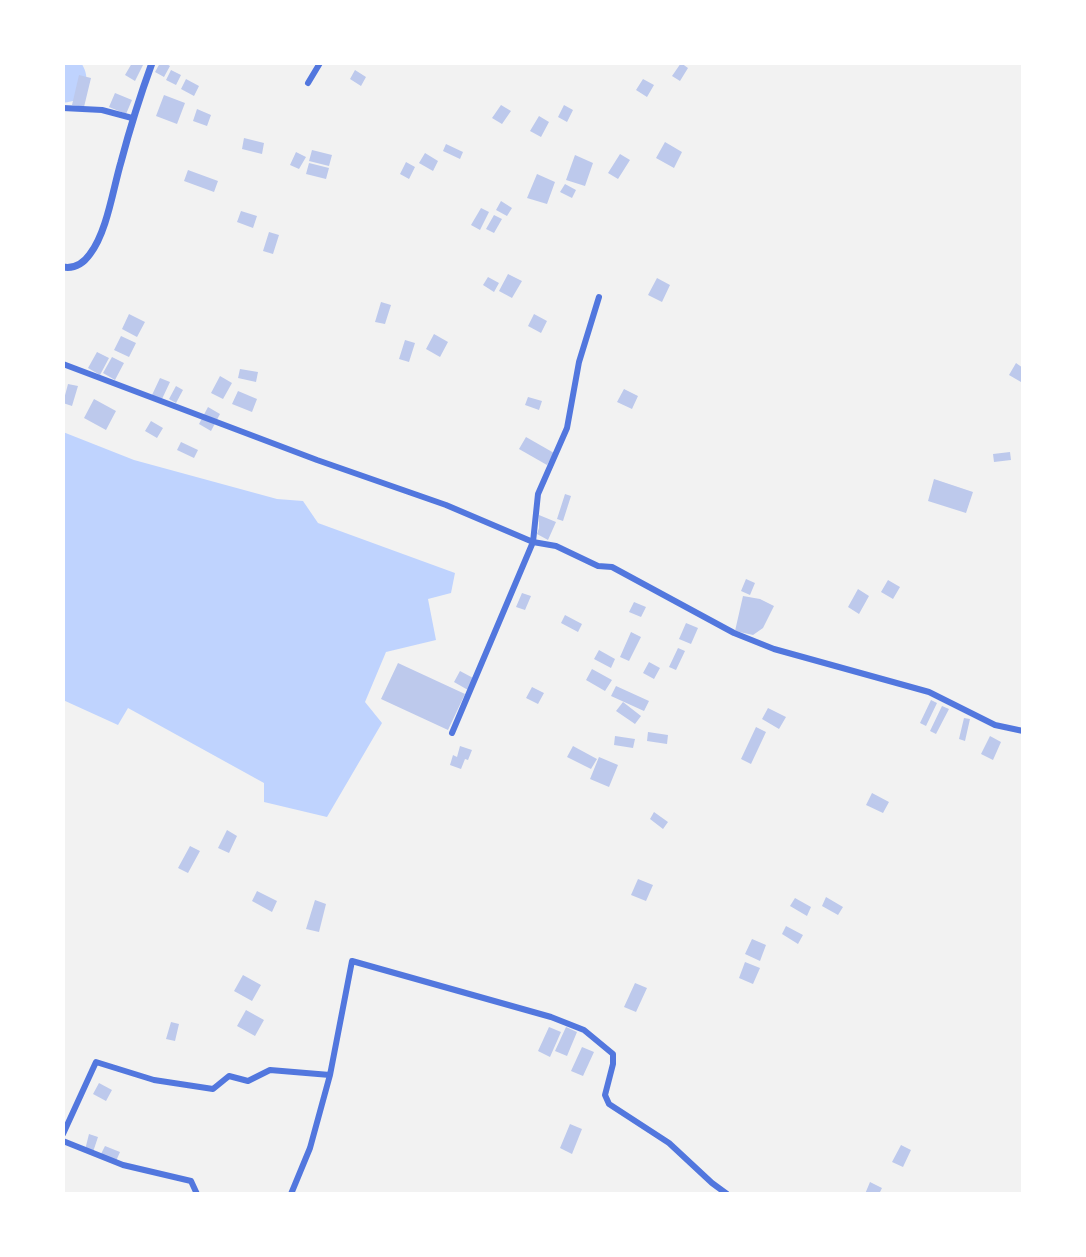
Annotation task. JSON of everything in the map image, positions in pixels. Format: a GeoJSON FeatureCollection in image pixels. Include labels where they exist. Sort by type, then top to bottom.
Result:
{"type":"FeatureCollection","features":[{"type":"Feature","properties":{"kind":"street"},"geometry":{"type":"LineString","coordinates":[[63,267],[79,266],[90,254],[102,232],[132,118],[152,63]]}},
{"type":"Feature","properties":{"kind":"street"},"geometry":{"type":"LineString","coordinates":[[308,83],[320,63]]}},
{"type":"Feature","properties":{"kind":"street"},"geometry":{"type":"LineString","coordinates":[[63,108],[102,110],[132,118]]}},
{"type":"Feature","properties":{"kind":"street"},"geometry":{"type":"LineString","coordinates":[[452,733],[533,542],[538,494],[566,428],[579,362],[598,297]]}},
{"type":"Feature","properties":{"kind":"street"},"geometry":{"type":"LineString","coordinates":[[63,363],[317,460],[446,505],[533,542],[556,546],[598,566],[612,567],[734,633],[774,649],[929,692],[995,725],[1023,731]]}},
{"type":"Feature","properties":{"kind":"street"},"geometry":{"type":"LineString","coordinates":[[292,1194],[310,1147],[330,1075],[352,961],[551,1017],[584,1030],[614,1054],[605,1095],[609,1104],[669,1143],[727,1194]]}},
{"type":"Feature","properties":{"kind":"street"},"geometry":{"type":"LineString","coordinates":[[63,1134],[96,1062],[154,1080],[213,1089],[229,1076],[248,1081],[270,1070],[330,1075]]}},
{"type":"Feature","properties":{"kind":"street"},"geometry":{"type":"LineString","coordinates":[[63,1141],[123,1165],[191,1181],[197,1194]]}},
{"type":"Feature","properties":{"kind":"water"},"geometry":{"type":"Polygon","coordinates":[[[63,63],[81,63],[86,80],[80,97],[63,103],[63,63]]]}},
{"type":"Feature","properties":{"kind":"water"},"geometry":{"type":"Polygon","coordinates":[[[63,432],[134,460],[277,499],[303,501],[318,523],[455,573],[451,593],[428,599],[436,640],[386,652],[365,702],[382,723],[327,817],[264,802],[264,783],[128,708],[118,725],[63,700],[63,432]]]}},
{"type":"Feature","properties":{"kind":"building"},"geometry":{"type":"Polygon","coordinates":[[[132,63],[144,63],[135,81],[125,75],[132,63]]]}},
{"type":"Feature","properties":{"kind":"building"},"geometry":{"type":"Polygon","coordinates":[[[160,63],[170,66],[164,77],[155,72],[160,63]]]}},
{"type":"Feature","properties":{"kind":"building"},"geometry":{"type":"Polygon","coordinates":[[[681,63],[688,68],[680,81],[672,76],[681,63]]]}},
{"type":"Feature","properties":{"kind":"building"},"geometry":{"type":"Polygon","coordinates":[[[171,70],[181,75],[176,85],[166,80],[171,70]]]}},
{"type":"Feature","properties":{"kind":"building"},"geometry":{"type":"Polygon","coordinates":[[[355,70],[366,77],[361,86],[350,79],[355,70]]]}},
{"type":"Feature","properties":{"kind":"building"},"geometry":{"type":"Polygon","coordinates":[[[79,75],[91,78],[84,107],[72,105],[79,75]]]}},
{"type":"Feature","properties":{"kind":"building"},"geometry":{"type":"Polygon","coordinates":[[[186,79],[199,86],[194,96],[181,89],[186,79]]]}},
{"type":"Feature","properties":{"kind":"building"},"geometry":{"type":"Polygon","coordinates":[[[643,79],[654,85],[647,97],[636,90],[643,79]]]}},
{"type":"Feature","properties":{"kind":"building"},"geometry":{"type":"Polygon","coordinates":[[[115,93],[132,100],[126,114],[109,107],[115,93]]]}},
{"type":"Feature","properties":{"kind":"building"},"geometry":{"type":"Polygon","coordinates":[[[164,95],[185,103],[177,124],[156,116],[164,95]]]}},
{"type":"Feature","properties":{"kind":"building"},"geometry":{"type":"Polygon","coordinates":[[[501,105],[511,111],[502,124],[492,118],[501,105]]]}},
{"type":"Feature","properties":{"kind":"building"},"geometry":{"type":"Polygon","coordinates":[[[564,105],[573,110],[567,122],[558,117],[564,105]]]}},
{"type":"Feature","properties":{"kind":"building"},"geometry":{"type":"Polygon","coordinates":[[[197,109],[211,115],[207,126],[193,121],[197,109]]]}},
{"type":"Feature","properties":{"kind":"building"},"geometry":{"type":"Polygon","coordinates":[[[539,116],[549,122],[541,137],[530,131],[539,116]]]}},
{"type":"Feature","properties":{"kind":"building"},"geometry":{"type":"Polygon","coordinates":[[[244,138],[264,143],[262,154],[242,149],[244,138]]]}},
{"type":"Feature","properties":{"kind":"building"},"geometry":{"type":"Polygon","coordinates":[[[665,142],[682,152],[674,168],[656,158],[665,142]]]}},
{"type":"Feature","properties":{"kind":"building"},"geometry":{"type":"Polygon","coordinates":[[[446,144],[463,152],[460,159],[443,151],[446,144]]]}},
{"type":"Feature","properties":{"kind":"building"},"geometry":{"type":"Polygon","coordinates":[[[312,150],[332,155],[329,166],[309,161],[312,150]]]}},
{"type":"Feature","properties":{"kind":"building"},"geometry":{"type":"Polygon","coordinates":[[[296,152],[306,157],[299,169],[290,165],[296,152]]]}},
{"type":"Feature","properties":{"kind":"building"},"geometry":{"type":"Polygon","coordinates":[[[425,153],[438,161],[433,171],[419,163],[425,153]]]}},
{"type":"Feature","properties":{"kind":"building"},"geometry":{"type":"Polygon","coordinates":[[[620,154],[630,160],[618,179],[608,173],[620,154]]]}},
{"type":"Feature","properties":{"kind":"building"},"geometry":{"type":"Polygon","coordinates":[[[575,155],[593,163],[585,186],[566,180],[575,155]]]}},
{"type":"Feature","properties":{"kind":"building"},"geometry":{"type":"Polygon","coordinates":[[[406,162],[415,167],[409,179],[400,174],[406,162]]]}},
{"type":"Feature","properties":{"kind":"building"},"geometry":{"type":"Polygon","coordinates":[[[309,163],[329,168],[326,179],[306,174],[309,163]]]}},
{"type":"Feature","properties":{"kind":"building"},"geometry":{"type":"Polygon","coordinates":[[[188,170],[218,181],[214,192],[184,181],[188,170]]]}},
{"type":"Feature","properties":{"kind":"building"},"geometry":{"type":"Polygon","coordinates":[[[537,174],[555,182],[547,204],[527,198],[537,174]]]}},
{"type":"Feature","properties":{"kind":"building"},"geometry":{"type":"Polygon","coordinates":[[[565,184],[576,190],[572,198],[560,192],[565,184]]]}},
{"type":"Feature","properties":{"kind":"building"},"geometry":{"type":"Polygon","coordinates":[[[501,201],[512,208],[507,216],[496,210],[501,201]]]}},
{"type":"Feature","properties":{"kind":"building"},"geometry":{"type":"Polygon","coordinates":[[[481,208],[489,212],[480,230],[471,225],[481,208]]]}},
{"type":"Feature","properties":{"kind":"building"},"geometry":{"type":"Polygon","coordinates":[[[241,211],[257,216],[253,228],[237,222],[241,211]]]}},
{"type":"Feature","properties":{"kind":"building"},"geometry":{"type":"Polygon","coordinates":[[[494,215],[502,219],[494,233],[486,229],[494,215]]]}},
{"type":"Feature","properties":{"kind":"building"},"geometry":{"type":"Polygon","coordinates":[[[269,232],[279,235],[273,254],[263,251],[269,232]]]}},
{"type":"Feature","properties":{"kind":"building"},"geometry":{"type":"Polygon","coordinates":[[[508,274],[522,281],[512,298],[499,291],[508,274]]]}},
{"type":"Feature","properties":{"kind":"building"},"geometry":{"type":"Polygon","coordinates":[[[488,277],[499,283],[494,292],[483,285],[488,277]]]}},
{"type":"Feature","properties":{"kind":"building"},"geometry":{"type":"Polygon","coordinates":[[[657,278],[670,285],[662,302],[648,295],[657,278]]]}},
{"type":"Feature","properties":{"kind":"building"},"geometry":{"type":"Polygon","coordinates":[[[381,302],[391,305],[385,324],[375,322],[381,302]]]}},
{"type":"Feature","properties":{"kind":"building"},"geometry":{"type":"Polygon","coordinates":[[[129,314],[145,322],[137,337],[122,329],[129,314]]]}},
{"type":"Feature","properties":{"kind":"building"},"geometry":{"type":"Polygon","coordinates":[[[534,314],[547,321],[541,333],[528,326],[534,314]]]}},
{"type":"Feature","properties":{"kind":"building"},"geometry":{"type":"Polygon","coordinates":[[[434,334],[448,342],[440,357],[426,349],[434,334]]]}},
{"type":"Feature","properties":{"kind":"building"},"geometry":{"type":"Polygon","coordinates":[[[121,336],[136,343],[129,357],[114,350],[121,336]]]}},
{"type":"Feature","properties":{"kind":"building"},"geometry":{"type":"Polygon","coordinates":[[[405,340],[415,343],[409,362],[399,359],[405,340]]]}},
{"type":"Feature","properties":{"kind":"building"},"geometry":{"type":"Polygon","coordinates":[[[97,352],[109,358],[100,375],[88,368],[97,352]]]}},
{"type":"Feature","properties":{"kind":"building"},"geometry":{"type":"Polygon","coordinates":[[[112,357],[124,363],[115,380],[103,373],[112,357]]]}},
{"type":"Feature","properties":{"kind":"building"},"geometry":{"type":"Polygon","coordinates":[[[1016,363],[1023,368],[1021,382],[1009,375],[1016,363]]]}},
{"type":"Feature","properties":{"kind":"building"},"geometry":{"type":"Polygon","coordinates":[[[240,369],[258,372],[256,382],[238,378],[240,369]]]}},
{"type":"Feature","properties":{"kind":"building"},"geometry":{"type":"Polygon","coordinates":[[[220,376],[232,383],[223,399],[211,393],[220,376]]]}},
{"type":"Feature","properties":{"kind":"building"},"geometry":{"type":"Polygon","coordinates":[[[160,378],[170,382],[162,399],[152,395],[160,378]]]}},
{"type":"Feature","properties":{"kind":"building"},"geometry":{"type":"Polygon","coordinates":[[[68,384],[78,386],[72,406],[63,403],[68,384]]]}},
{"type":"Feature","properties":{"kind":"building"},"geometry":{"type":"Polygon","coordinates":[[[176,386],[183,390],[176,403],[169,399],[176,386]]]}},
{"type":"Feature","properties":{"kind":"building"},"geometry":{"type":"Polygon","coordinates":[[[624,389],[638,396],[632,409],[617,402],[624,389]]]}},
{"type":"Feature","properties":{"kind":"building"},"geometry":{"type":"Polygon","coordinates":[[[238,391],[257,399],[252,412],[232,404],[238,391]]]}},
{"type":"Feature","properties":{"kind":"building"},"geometry":{"type":"Polygon","coordinates":[[[528,397],[542,401],[539,410],[525,405],[528,397]]]}},
{"type":"Feature","properties":{"kind":"building"},"geometry":{"type":"Polygon","coordinates":[[[94,399],[116,411],[106,430],[84,418],[94,399]]]}},
{"type":"Feature","properties":{"kind":"building"},"geometry":{"type":"Polygon","coordinates":[[[208,407],[220,414],[211,431],[199,424],[208,407]]]}},
{"type":"Feature","properties":{"kind":"building"},"geometry":{"type":"Polygon","coordinates":[[[151,421],[163,428],[157,438],[145,431],[151,421]]]}},
{"type":"Feature","properties":{"kind":"building"},"geometry":{"type":"Polygon","coordinates":[[[526,437],[554,453],[547,465],[519,449],[526,437]]]}},
{"type":"Feature","properties":{"kind":"building"},"geometry":{"type":"Polygon","coordinates":[[[181,442],[198,450],[194,458],[177,450],[181,442]]]}},
{"type":"Feature","properties":{"kind":"building"},"geometry":{"type":"Polygon","coordinates":[[[1010,452],[1011,460],[994,462],[993,454],[1010,452]]]}},
{"type":"Feature","properties":{"kind":"building"},"geometry":{"type":"Polygon","coordinates":[[[934,479],[973,492],[966,513],[928,501],[934,479]]]}},
{"type":"Feature","properties":{"kind":"building"},"geometry":{"type":"Polygon","coordinates":[[[565,494],[571,496],[563,521],[557,519],[565,494]]]}},
{"type":"Feature","properties":{"kind":"building"},"geometry":{"type":"Polygon","coordinates":[[[539,515],[556,522],[548,540],[537,534],[539,515]]]}},
{"type":"Feature","properties":{"kind":"building"},"geometry":{"type":"Polygon","coordinates":[[[746,579],[755,583],[750,595],[741,591],[746,579]]]}},
{"type":"Feature","properties":{"kind":"building"},"geometry":{"type":"Polygon","coordinates":[[[888,580],[900,587],[893,599],[881,592],[888,580]]]}},
{"type":"Feature","properties":{"kind":"building"},"geometry":{"type":"Polygon","coordinates":[[[858,589],[869,596],[859,614],[848,607],[858,589]]]}},
{"type":"Feature","properties":{"kind":"building"},"geometry":{"type":"Polygon","coordinates":[[[522,593],[531,596],[525,610],[516,607],[522,593]]]}},
{"type":"Feature","properties":{"kind":"building"},"geometry":{"type":"Polygon","coordinates":[[[743,596],[760,599],[774,606],[763,628],[753,635],[735,631],[743,596]]]}},
{"type":"Feature","properties":{"kind":"building"},"geometry":{"type":"Polygon","coordinates":[[[634,602],[646,607],[641,617],[629,612],[634,602]]]}},
{"type":"Feature","properties":{"kind":"building"},"geometry":{"type":"Polygon","coordinates":[[[565,615],[582,624],[578,632],[561,623],[565,615]]]}},
{"type":"Feature","properties":{"kind":"building"},"geometry":{"type":"Polygon","coordinates":[[[686,623],[698,628],[691,644],[679,639],[686,623]]]}},
{"type":"Feature","properties":{"kind":"building"},"geometry":{"type":"Polygon","coordinates":[[[631,632],[641,637],[629,661],[620,657],[631,632]]]}},
{"type":"Feature","properties":{"kind":"building"},"geometry":{"type":"Polygon","coordinates":[[[678,648],[685,651],[676,670],[669,667],[678,648]]]}},
{"type":"Feature","properties":{"kind":"building"},"geometry":{"type":"Polygon","coordinates":[[[599,650],[615,659],[611,668],[594,659],[599,650]]]}},
{"type":"Feature","properties":{"kind":"building"},"geometry":{"type":"Polygon","coordinates":[[[649,662],[660,668],[654,679],[643,673],[649,662]]]}},
{"type":"Feature","properties":{"kind":"building"},"geometry":{"type":"Polygon","coordinates":[[[398,663],[465,694],[448,730],[381,699],[398,663]]]}},
{"type":"Feature","properties":{"kind":"building"},"geometry":{"type":"Polygon","coordinates":[[[592,669],[612,680],[605,691],[586,680],[592,669]]]}},
{"type":"Feature","properties":{"kind":"building"},"geometry":{"type":"Polygon","coordinates":[[[460,671],[475,679],[468,690],[454,682],[460,671]]]}},
{"type":"Feature","properties":{"kind":"building"},"geometry":{"type":"Polygon","coordinates":[[[616,686],[649,701],[644,711],[611,696],[616,686]]]}},
{"type":"Feature","properties":{"kind":"building"},"geometry":{"type":"Polygon","coordinates":[[[532,687],[544,693],[538,704],[526,698],[532,687]]]}},
{"type":"Feature","properties":{"kind":"building"},"geometry":{"type":"Polygon","coordinates":[[[931,700],[937,703],[926,726],[920,723],[931,700]]]}},
{"type":"Feature","properties":{"kind":"building"},"geometry":{"type":"Polygon","coordinates":[[[623,702],[641,716],[635,724],[616,711],[623,702]]]}},
{"type":"Feature","properties":{"kind":"building"},"geometry":{"type":"Polygon","coordinates":[[[942,706],[949,709],[936,734],[930,731],[942,706]]]}},
{"type":"Feature","properties":{"kind":"building"},"geometry":{"type":"Polygon","coordinates":[[[768,708],[786,717],[779,729],[762,719],[768,708]]]}},
{"type":"Feature","properties":{"kind":"building"},"geometry":{"type":"Polygon","coordinates":[[[964,718],[970,719],[965,741],[959,739],[964,718]]]}},
{"type":"Feature","properties":{"kind":"building"},"geometry":{"type":"Polygon","coordinates":[[[756,727],[766,732],[751,764],[741,759],[756,727]]]}},
{"type":"Feature","properties":{"kind":"building"},"geometry":{"type":"Polygon","coordinates":[[[648,732],[668,735],[667,744],[647,741],[648,732]]]}},
{"type":"Feature","properties":{"kind":"building"},"geometry":{"type":"Polygon","coordinates":[[[615,736],[635,739],[633,748],[614,745],[615,736]]]}},
{"type":"Feature","properties":{"kind":"building"},"geometry":{"type":"Polygon","coordinates":[[[990,736],[1001,742],[993,760],[981,754],[990,736]]]}},
{"type":"Feature","properties":{"kind":"building"},"geometry":{"type":"Polygon","coordinates":[[[460,746],[472,750],[461,769],[450,765],[453,755],[457,757],[460,746]]]}},
{"type":"Feature","properties":{"kind":"building"},"geometry":{"type":"Polygon","coordinates":[[[573,746],[597,759],[591,769],[567,757],[573,746]]]}},
{"type":"Feature","properties":{"kind":"building"},"geometry":{"type":"Polygon","coordinates":[[[599,757],[618,765],[609,787],[590,779],[599,757]]]}},
{"type":"Feature","properties":{"kind":"building"},"geometry":{"type":"Polygon","coordinates":[[[872,793],[889,802],[883,813],[866,805],[872,793]]]}},
{"type":"Feature","properties":{"kind":"building"},"geometry":{"type":"Polygon","coordinates":[[[654,812],[668,822],[663,829],[650,819],[654,812]]]}},
{"type":"Feature","properties":{"kind":"building"},"geometry":{"type":"Polygon","coordinates":[[[227,830],[237,836],[229,853],[218,848],[227,830]]]}},
{"type":"Feature","properties":{"kind":"building"},"geometry":{"type":"Polygon","coordinates":[[[190,846],[200,851],[188,873],[178,868],[190,846]]]}},
{"type":"Feature","properties":{"kind":"building"},"geometry":{"type":"Polygon","coordinates":[[[638,879],[653,885],[646,901],[631,895],[638,879]]]}},
{"type":"Feature","properties":{"kind":"building"},"geometry":{"type":"Polygon","coordinates":[[[257,891],[277,901],[272,912],[252,901],[257,891]]]}},
{"type":"Feature","properties":{"kind":"building"},"geometry":{"type":"Polygon","coordinates":[[[826,897],[843,907],[838,915],[822,906],[826,897]]]}},
{"type":"Feature","properties":{"kind":"building"},"geometry":{"type":"Polygon","coordinates":[[[795,898],[811,907],[807,916],[790,906],[795,898]]]}},
{"type":"Feature","properties":{"kind":"building"},"geometry":{"type":"Polygon","coordinates":[[[315,900],[326,904],[319,932],[306,929],[315,900]]]}},
{"type":"Feature","properties":{"kind":"building"},"geometry":{"type":"Polygon","coordinates":[[[786,926],[803,935],[798,944],[782,934],[786,926]]]}},
{"type":"Feature","properties":{"kind":"building"},"geometry":{"type":"Polygon","coordinates":[[[752,939],[766,945],[760,961],[745,954],[752,939]]]}},
{"type":"Feature","properties":{"kind":"building"},"geometry":{"type":"Polygon","coordinates":[[[745,962],[760,968],[753,984],[739,978],[745,962]]]}},
{"type":"Feature","properties":{"kind":"building"},"geometry":{"type":"Polygon","coordinates":[[[243,975],[261,985],[252,1001],[234,991],[243,975]]]}},
{"type":"Feature","properties":{"kind":"building"},"geometry":{"type":"Polygon","coordinates":[[[635,983],[647,988],[636,1012],[624,1007],[635,983]]]}},
{"type":"Feature","properties":{"kind":"building"},"geometry":{"type":"Polygon","coordinates":[[[246,1010],[264,1020],[255,1036],[237,1026],[246,1010]]]}},
{"type":"Feature","properties":{"kind":"building"},"geometry":{"type":"Polygon","coordinates":[[[171,1022],[179,1024],[175,1041],[166,1039],[171,1022]]]}},
{"type":"Feature","properties":{"kind":"building"},"geometry":{"type":"Polygon","coordinates":[[[549,1027],[561,1032],[550,1057],[538,1051],[549,1027]]]}},
{"type":"Feature","properties":{"kind":"building"},"geometry":{"type":"Polygon","coordinates":[[[566,1027],[577,1032],[567,1056],[555,1051],[566,1027]]]}},
{"type":"Feature","properties":{"kind":"building"},"geometry":{"type":"Polygon","coordinates":[[[582,1047],[594,1052],[583,1076],[571,1071],[582,1047]]]}},
{"type":"Feature","properties":{"kind":"building"},"geometry":{"type":"Polygon","coordinates":[[[99,1083],[112,1090],[106,1101],[93,1094],[99,1083]]]}},
{"type":"Feature","properties":{"kind":"building"},"geometry":{"type":"Polygon","coordinates":[[[570,1124],[582,1129],[572,1154],[560,1148],[570,1124]]]}},
{"type":"Feature","properties":{"kind":"building"},"geometry":{"type":"Polygon","coordinates":[[[89,1134],[98,1137],[93,1152],[85,1150],[89,1134]]]}},
{"type":"Feature","properties":{"kind":"building"},"geometry":{"type":"Polygon","coordinates":[[[901,1145],[911,1150],[903,1167],[892,1162],[901,1145]]]}},
{"type":"Feature","properties":{"kind":"building"},"geometry":{"type":"Polygon","coordinates":[[[105,1146],[120,1152],[116,1161],[101,1154],[105,1146]]]}},
{"type":"Feature","properties":{"kind":"building"},"geometry":{"type":"Polygon","coordinates":[[[870,1182],[882,1188],[879,1194],[865,1194],[870,1182]]]}}]}
